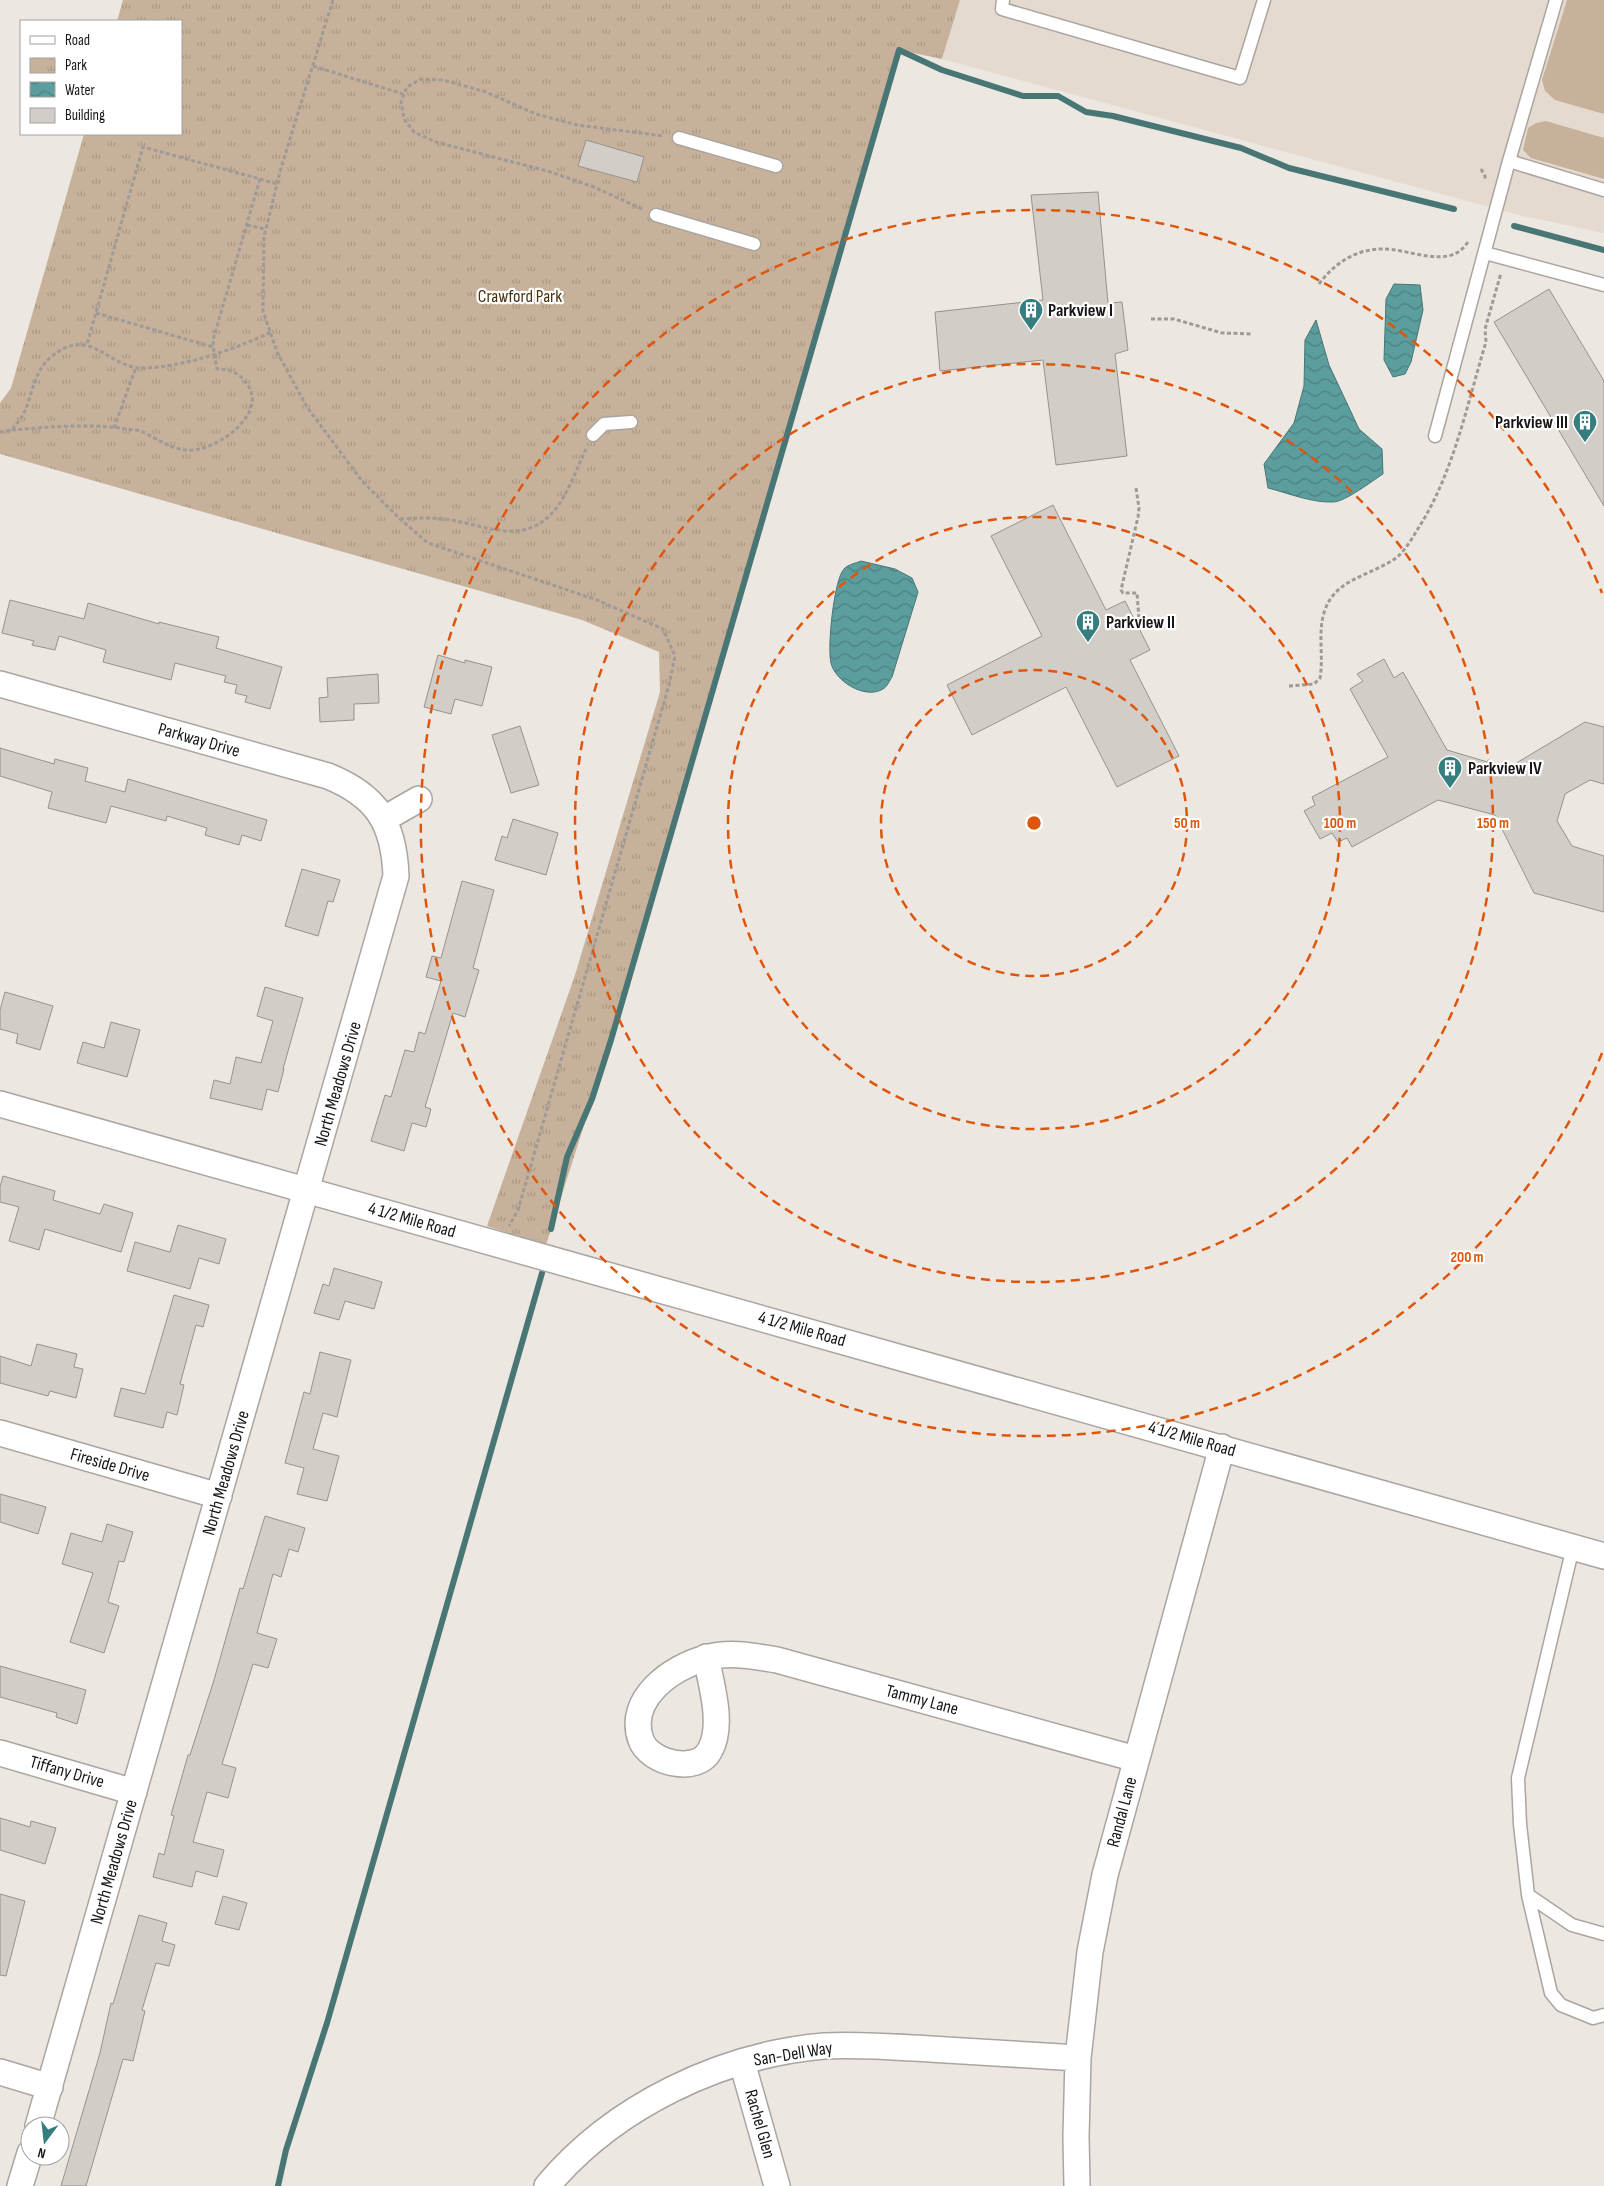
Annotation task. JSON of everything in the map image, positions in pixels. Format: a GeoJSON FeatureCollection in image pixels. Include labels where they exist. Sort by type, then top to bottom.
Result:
{"type":"FeatureCollection","features":[{"type":"Feature","properties":{"kind":"street","name":"Parkway Drive"},"geometry":{"type":"LineString","coordinates":[[0,684],[328,776],[349,784],[369,800],[384,820]]}},
{"type":"Feature","properties":{"kind":"street"},"geometry":{"type":"LineString","coordinates":[[384,820],[420,799]]}},
{"type":"Feature","properties":{"kind":"street","name":"North Meadows Drive"},"geometry":{"type":"LineString","coordinates":[[41,2116],[393,892],[396,876],[395,851],[391,834],[384,820]]}},
{"type":"Feature","properties":{"kind":"street","name":"4 1/2 Mile Road"},"geometry":{"type":"LineString","coordinates":[[0,1104],[1604,1556]]}},
{"type":"Feature","properties":{"kind":"street","name":"Fireside Drive"},"geometry":{"type":"LineString","coordinates":[[0,1433],[219,1496]]}},
{"type":"Feature","properties":{"kind":"street","name":"Randal Lane"},"geometry":{"type":"LineString","coordinates":[[1078,2186],[1076,2137],[1078,2058],[1090,1952],[1097,1914],[1105,1875],[1136,1759],[1222,1448]]}},
{"type":"Feature","properties":{"kind":"street","name":"Tammy Lane"},"geometry":{"type":"LineString","coordinates":[[706,1657],[744,1654],[777,1660],[1136,1759]]}},
{"type":"Feature","properties":{"kind":"street","name":"Tiffany Drive"},"geometry":{"type":"LineString","coordinates":[[0,1753],[134,1792]]}},
{"type":"Feature","properties":{"kind":"street","name":"San-Dell Way"},"geometry":{"type":"LineString","coordinates":[[547,2186],[587,2146],[625,2117],[666,2093],[701,2076],[742,2062],[777,2053],[824,2046],[863,2045],[1078,2058]]}},
{"type":"Feature","properties":{"kind":"street","name":"Rachel Glen"},"geometry":{"type":"LineString","coordinates":[[742,2062],[777,2186]]}},
{"type":"Feature","properties":{"kind":"street"},"geometry":{"type":"LineString","coordinates":[[0,2072],[50,2087]]}},
{"type":"Feature","properties":{"kind":"street"},"geometry":{"type":"LineString","coordinates":[[20,2186],[26,2166]]}},
{"type":"Feature","properties":{"kind":"lane"},"geometry":{"type":"LineString","coordinates":[[1003,0],[1002,9],[1240,78],[1264,0]]}},
{"type":"Feature","properties":{"kind":"lane"},"geometry":{"type":"LineString","coordinates":[[1435,436],[1509,161],[1556,0]]}},
{"type":"Feature","properties":{"kind":"lane"},"geometry":{"type":"LineString","coordinates":[[679,138],[776,166]]}},
{"type":"Feature","properties":{"kind":"lane"},"geometry":{"type":"LineString","coordinates":[[1509,161],[1604,190]]}},
{"type":"Feature","properties":{"kind":"lane"},"geometry":{"type":"LineString","coordinates":[[656,216],[754,244]]}},
{"type":"Feature","properties":{"kind":"lane"},"geometry":{"type":"LineString","coordinates":[[1485,252],[1604,285]]}},
{"type":"Feature","properties":{"kind":"lane"},"geometry":{"type":"LineString","coordinates":[[593,435],[604,424],[631,422]]}},
{"type":"Feature","properties":{"kind":"lane"},"geometry":{"type":"LineString","coordinates":[[1573,1547],[1518,1778],[1520,1824],[1528,1895],[1551,1993],[1561,2005],[1594,2018],[1604,2016]]}},
{"type":"Feature","properties":{"kind":"lane"},"geometry":{"type":"LineString","coordinates":[[1528,1895],[1572,1925],[1604,1934]]}},
{"type":"Feature","properties":{"kind":"path"},"geometry":{"type":"LineString","coordinates":[[334,0],[277,184],[265,230],[263,311],[277,352],[307,407],[362,481],[400,519],[428,543],[597,600],[663,629],[675,656],[669,685],[638,796],[518,1210],[499,1244]]}},
{"type":"Feature","properties":{"kind":"path"},"geometry":{"type":"LineString","coordinates":[[313,66],[403,94]]}},
{"type":"Feature","properties":{"kind":"path"},"geometry":{"type":"LineString","coordinates":[[656,216],[594,187],[506,159],[436,142],[414,132],[404,119],[401,100],[407,87],[421,78],[443,80],[486,92],[536,114],[577,124],[679,138]]}},
{"type":"Feature","properties":{"kind":"path"},"geometry":{"type":"LineString","coordinates":[[87,344],[143,147],[277,184]]}},
{"type":"Feature","properties":{"kind":"path"},"geometry":{"type":"LineString","coordinates":[[1481,169],[1485,176],[1485,185]]}},
{"type":"Feature","properties":{"kind":"path"},"geometry":{"type":"LineString","coordinates":[[0,432],[47,427],[114,428],[143,432],[165,445],[182,450],[198,450],[216,444],[245,421],[251,409],[252,393],[248,383],[240,375],[228,369],[218,369],[213,340],[260,179]]}},
{"type":"Feature","properties":{"kind":"path"},"geometry":{"type":"LineString","coordinates":[[247,224],[265,230]]}},
{"type":"Feature","properties":{"kind":"path"},"geometry":{"type":"LineString","coordinates":[[1319,284],[1328,272],[1342,261],[1362,252],[1381,249],[1422,256],[1449,256],[1458,252],[1469,242],[1471,232]]}},
{"type":"Feature","properties":{"kind":"path"},"geometry":{"type":"LineString","coordinates":[[1289,686],[1314,684],[1320,678],[1322,621],[1330,599],[1337,589],[1384,566],[1398,556],[1420,527],[1440,488],[1457,441],[1486,342],[1485,329],[1505,258]]}},
{"type":"Feature","properties":{"kind":"path"},"geometry":{"type":"LineString","coordinates":[[96,313],[213,347]]}},
{"type":"Feature","properties":{"kind":"path"},"geometry":{"type":"LineString","coordinates":[[1151,319],[1174,319],[1222,333],[1253,334]]}},
{"type":"Feature","properties":{"kind":"path"},"geometry":{"type":"LineString","coordinates":[[12,430],[23,415],[33,383],[41,368],[51,357],[68,348],[87,344],[102,350],[120,362],[136,366],[159,367],[214,354],[255,340],[270,332]]}},
{"type":"Feature","properties":{"kind":"path"},"geometry":{"type":"LineString","coordinates":[[114,428],[136,366]]}},
{"type":"Feature","properties":{"kind":"path"},"geometry":{"type":"LineString","coordinates":[[400,519],[424,517],[517,532],[537,525],[555,510],[593,435]]}},
{"type":"Feature","properties":{"kind":"path"},"geometry":{"type":"LineString","coordinates":[[1136,488],[1139,508],[1138,517],[1121,590],[1123,593],[1137,593],[1139,619]]}},
{"type":"Feature","properties":{"kind":"shaded area"},"geometry":{"type":"Polygon","coordinates":[[[960,0],[1604,0],[1604,233],[1523,216],[942,59],[960,0]]]}},
{"type":"Feature","properties":{"kind":"green space","name":"Crawford Park"},"geometry":{"type":"Polygon","coordinates":[[[123,0],[960,0],[942,59],[899,50],[611,1040],[546,1245],[487,1226],[575,975],[660,692],[659,652],[582,620],[0,454],[0,403],[11,388],[84,135],[182,135],[182,20],[117,20],[123,0]]]}},
{"type":"Feature","properties":{"kind":"green space"},"geometry":{"type":"Polygon","coordinates":[[[1567,0],[1604,0],[1604,114],[1555,100],[1545,91],[1542,80],[1567,0]]]}},
{"type":"Feature","properties":{"kind":"green space"},"geometry":{"type":"Polygon","coordinates":[[[1546,121],[1604,138],[1604,179],[1531,158],[1523,150],[1528,128],[1536,123],[1546,121]]]}},
{"type":"Feature","properties":{"kind":"water"},"geometry":{"type":"Polygon","coordinates":[[[1394,284],[1420,285],[1423,310],[1411,362],[1405,374],[1393,377],[1384,360],[1386,299],[1394,284]]]}},
{"type":"Feature","properties":{"kind":"water"},"geometry":{"type":"Polygon","coordinates":[[[1316,320],[1329,365],[1359,429],[1382,449],[1383,474],[1344,499],[1333,502],[1308,499],[1268,488],[1264,464],[1294,423],[1304,386],[1305,340],[1316,320]]]}},
{"type":"Feature","properties":{"kind":"water"},"geometry":{"type":"Polygon","coordinates":[[[861,561],[895,569],[912,578],[918,592],[892,677],[884,688],[876,692],[860,690],[844,682],[834,670],[830,655],[832,614],[840,575],[849,565],[861,561]]]}},
{"type":"Feature","properties":{"kind":"building"},"geometry":{"type":"Polygon","coordinates":[[[586,140],[644,157],[637,182],[578,166],[586,140]]]}},
{"type":"Feature","properties":{"kind":"building","name":"Parkview I"},"geometry":{"type":"Polygon","coordinates":[[[1098,192],[1108,303],[1122,302],[1128,350],[1115,354],[1127,456],[1056,465],[1043,360],[940,371],[935,312],[1043,300],[1031,195],[1098,192]]]}},
{"type":"Feature","properties":{"kind":"building","name":"Parkview III"},"geometry":{"type":"Polygon","coordinates":[[[1549,289],[1604,381],[1604,506],[1494,322],[1549,289]]]}},
{"type":"Feature","properties":{"kind":"building","name":"Parkview II"},"geometry":{"type":"Polygon","coordinates":[[[1053,505],[1106,610],[1125,601],[1150,650],[1130,660],[1179,756],[1117,787],[1066,687],[972,735],[947,685],[1042,636],[991,536],[1053,505]]]}},
{"type":"Feature","properties":{"kind":"building"},"geometry":{"type":"Polygon","coordinates":[[[10,600],[84,619],[88,603],[159,624],[159,622],[219,637],[216,648],[282,667],[270,709],[245,702],[247,696],[235,693],[237,685],[224,682],[226,676],[175,663],[171,680],[103,662],[106,650],[59,636],[55,650],[32,645],[34,641],[2,633],[10,600]]]}},
{"type":"Feature","properties":{"kind":"building"},"geometry":{"type":"Polygon","coordinates":[[[438,655],[465,663],[465,660],[492,667],[482,706],[455,699],[451,714],[424,707],[438,655]]]}},
{"type":"Feature","properties":{"kind":"building","name":"Parkview IV"},"geometry":{"type":"Polygon","coordinates":[[[1384,659],[1394,678],[1403,672],[1447,750],[1508,768],[1585,722],[1604,727],[1604,784],[1590,780],[1565,794],[1557,821],[1572,846],[1604,856],[1604,912],[1534,893],[1495,815],[1438,800],[1352,847],[1347,838],[1338,842],[1332,833],[1320,839],[1304,811],[1315,805],[1312,797],[1388,757],[1350,689],[1363,681],[1357,674],[1384,659]]]}},
{"type":"Feature","properties":{"kind":"building"},"geometry":{"type":"Polygon","coordinates":[[[378,674],[379,703],[354,704],[354,720],[320,722],[319,698],[328,697],[327,678],[378,674]]]}},
{"type":"Feature","properties":{"kind":"building"},"geometry":{"type":"Polygon","coordinates":[[[520,726],[539,785],[511,793],[492,735],[520,726]]]}},
{"type":"Feature","properties":{"kind":"building"},"geometry":{"type":"Polygon","coordinates":[[[0,748],[54,764],[55,759],[88,768],[85,781],[125,792],[128,779],[267,820],[261,841],[242,835],[239,845],[205,835],[207,828],[167,816],[166,821],[111,806],[106,823],[48,808],[52,792],[0,776],[0,748]]]}},
{"type":"Feature","properties":{"kind":"building"},"geometry":{"type":"Polygon","coordinates":[[[513,819],[558,833],[546,875],[495,860],[502,836],[507,838],[513,819]]]}},
{"type":"Feature","properties":{"kind":"building"},"geometry":{"type":"Polygon","coordinates":[[[302,869],[340,880],[333,902],[328,901],[318,936],[285,926],[302,869]]]}},
{"type":"Feature","properties":{"kind":"building"},"geometry":{"type":"Polygon","coordinates":[[[462,881],[494,890],[473,968],[479,970],[465,1017],[453,1013],[425,1107],[431,1109],[426,1127],[412,1123],[404,1151],[371,1141],[385,1095],[391,1097],[405,1050],[414,1052],[419,1032],[425,1034],[441,981],[426,977],[432,956],[441,958],[462,881]]]}},
{"type":"Feature","properties":{"kind":"building"},"geometry":{"type":"Polygon","coordinates":[[[265,987],[303,998],[278,1092],[267,1089],[262,1110],[210,1098],[214,1080],[230,1084],[236,1057],[261,1063],[273,1021],[257,1016],[265,987]]]}},
{"type":"Feature","properties":{"kind":"building"},"geometry":{"type":"Polygon","coordinates":[[[5,992],[53,1006],[40,1050],[16,1043],[18,1034],[0,1029],[0,1010],[5,992]]]}},
{"type":"Feature","properties":{"kind":"building"},"geometry":{"type":"Polygon","coordinates":[[[111,1022],[140,1030],[127,1077],[77,1063],[83,1042],[104,1048],[111,1022]]]}},
{"type":"Feature","properties":{"kind":"building"},"geometry":{"type":"Polygon","coordinates":[[[3,1176],[55,1191],[53,1200],[100,1214],[104,1204],[133,1213],[121,1252],[45,1229],[39,1250],[9,1241],[19,1207],[0,1202],[0,1187],[3,1176]]]}},
{"type":"Feature","properties":{"kind":"building"},"geometry":{"type":"Polygon","coordinates":[[[178,1225],[226,1239],[219,1264],[199,1258],[190,1289],[127,1271],[135,1242],[170,1252],[178,1225]]]}},
{"type":"Feature","properties":{"kind":"building"},"geometry":{"type":"Polygon","coordinates":[[[334,1268],[382,1282],[374,1309],[345,1301],[339,1320],[314,1313],[323,1284],[329,1286],[334,1268]]]}},
{"type":"Feature","properties":{"kind":"building"},"geometry":{"type":"Polygon","coordinates":[[[174,1295],[209,1305],[203,1327],[196,1325],[180,1384],[184,1385],[177,1415],[167,1412],[163,1428],[114,1416],[121,1388],[145,1394],[174,1295]]]}},
{"type":"Feature","properties":{"kind":"building"},"geometry":{"type":"Polygon","coordinates":[[[37,1344],[77,1354],[74,1367],[83,1369],[76,1398],[50,1391],[48,1396],[0,1383],[0,1356],[31,1366],[37,1344]]]}},
{"type":"Feature","properties":{"kind":"building"},"geometry":{"type":"Polygon","coordinates":[[[320,1352],[351,1360],[337,1417],[323,1413],[313,1449],[339,1456],[327,1501],[297,1494],[304,1468],[285,1463],[304,1392],[310,1394],[320,1352]]]}},
{"type":"Feature","properties":{"kind":"building"},"geometry":{"type":"Polygon","coordinates":[[[0,1494],[46,1507],[38,1534],[0,1522],[0,1494]]]}},
{"type":"Feature","properties":{"kind":"building"},"geometry":{"type":"Polygon","coordinates":[[[265,1516],[305,1528],[298,1552],[289,1549],[281,1577],[273,1574],[257,1633],[277,1639],[268,1668],[253,1664],[222,1764],[236,1768],[228,1798],[207,1792],[193,1842],[224,1850],[217,1877],[196,1871],[192,1887],[153,1877],[159,1853],[164,1855],[174,1816],[171,1815],[188,1755],[190,1755],[240,1588],[243,1589],[265,1516]]]}},
{"type":"Feature","properties":{"kind":"building"},"geometry":{"type":"Polygon","coordinates":[[[107,1524],[133,1532],[124,1562],[119,1561],[108,1602],[119,1606],[104,1653],[70,1642],[93,1573],[62,1564],[71,1533],[102,1542],[107,1524]]]}},
{"type":"Feature","properties":{"kind":"building"},"geometry":{"type":"Polygon","coordinates":[[[0,1666],[86,1690],[77,1724],[56,1717],[57,1713],[0,1697],[0,1666]]]}},
{"type":"Feature","properties":{"kind":"building"},"geometry":{"type":"Polygon","coordinates":[[[0,1818],[30,1827],[31,1821],[56,1828],[45,1864],[0,1850],[0,1818]]]}},
{"type":"Feature","properties":{"kind":"building"},"geometry":{"type":"Polygon","coordinates":[[[0,1894],[25,1901],[6,1976],[0,1975],[0,1894]]]}},
{"type":"Feature","properties":{"kind":"building"},"geometry":{"type":"Polygon","coordinates":[[[223,1896],[247,1903],[239,1930],[215,1924],[223,1896]]]}},
{"type":"Feature","properties":{"kind":"building"},"geometry":{"type":"Polygon","coordinates":[[[139,1915],[167,1923],[162,1941],[175,1945],[169,1966],[156,1963],[142,2010],[145,2011],[133,2061],[123,2059],[86,2186],[61,2186],[67,2166],[70,2166],[70,2155],[100,2053],[111,2003],[113,2004],[139,1915]]]}},
{"type":"Feature","properties":{"kind":"waterway"},"geometry":{"type":"LineString","coordinates":[[551,1229],[567,1157],[592,1099],[611,1040],[899,50],[942,70],[1023,96],[1058,96],[1086,112],[1113,116],[1241,148],[1289,168],[1454,209]]}},
{"type":"Feature","properties":{"kind":"waterway"},"geometry":{"type":"LineString","coordinates":[[1514,226],[1604,250]]}},
{"type":"Feature","properties":{"kind":"waterway"},"geometry":{"type":"LineString","coordinates":[[278,2186],[286,2150],[327,2023],[542,1273]]}},
{"type":"Feature","properties":{"kind":"place","name":"Parkview I"},"geometry":{"type":"Point","coordinates":[1031,331]}},
{"type":"Feature","properties":{"kind":"place","name":"Parkview III"},"geometry":{"type":"Point","coordinates":[1585,443]}},
{"type":"Feature","properties":{"kind":"place","name":"Parkview II"},"geometry":{"type":"Point","coordinates":[1088,643]}},
{"type":"Feature","properties":{"kind":"place","name":"Parkview IV"},"geometry":{"type":"Point","coordinates":[1450,789]}}]}
